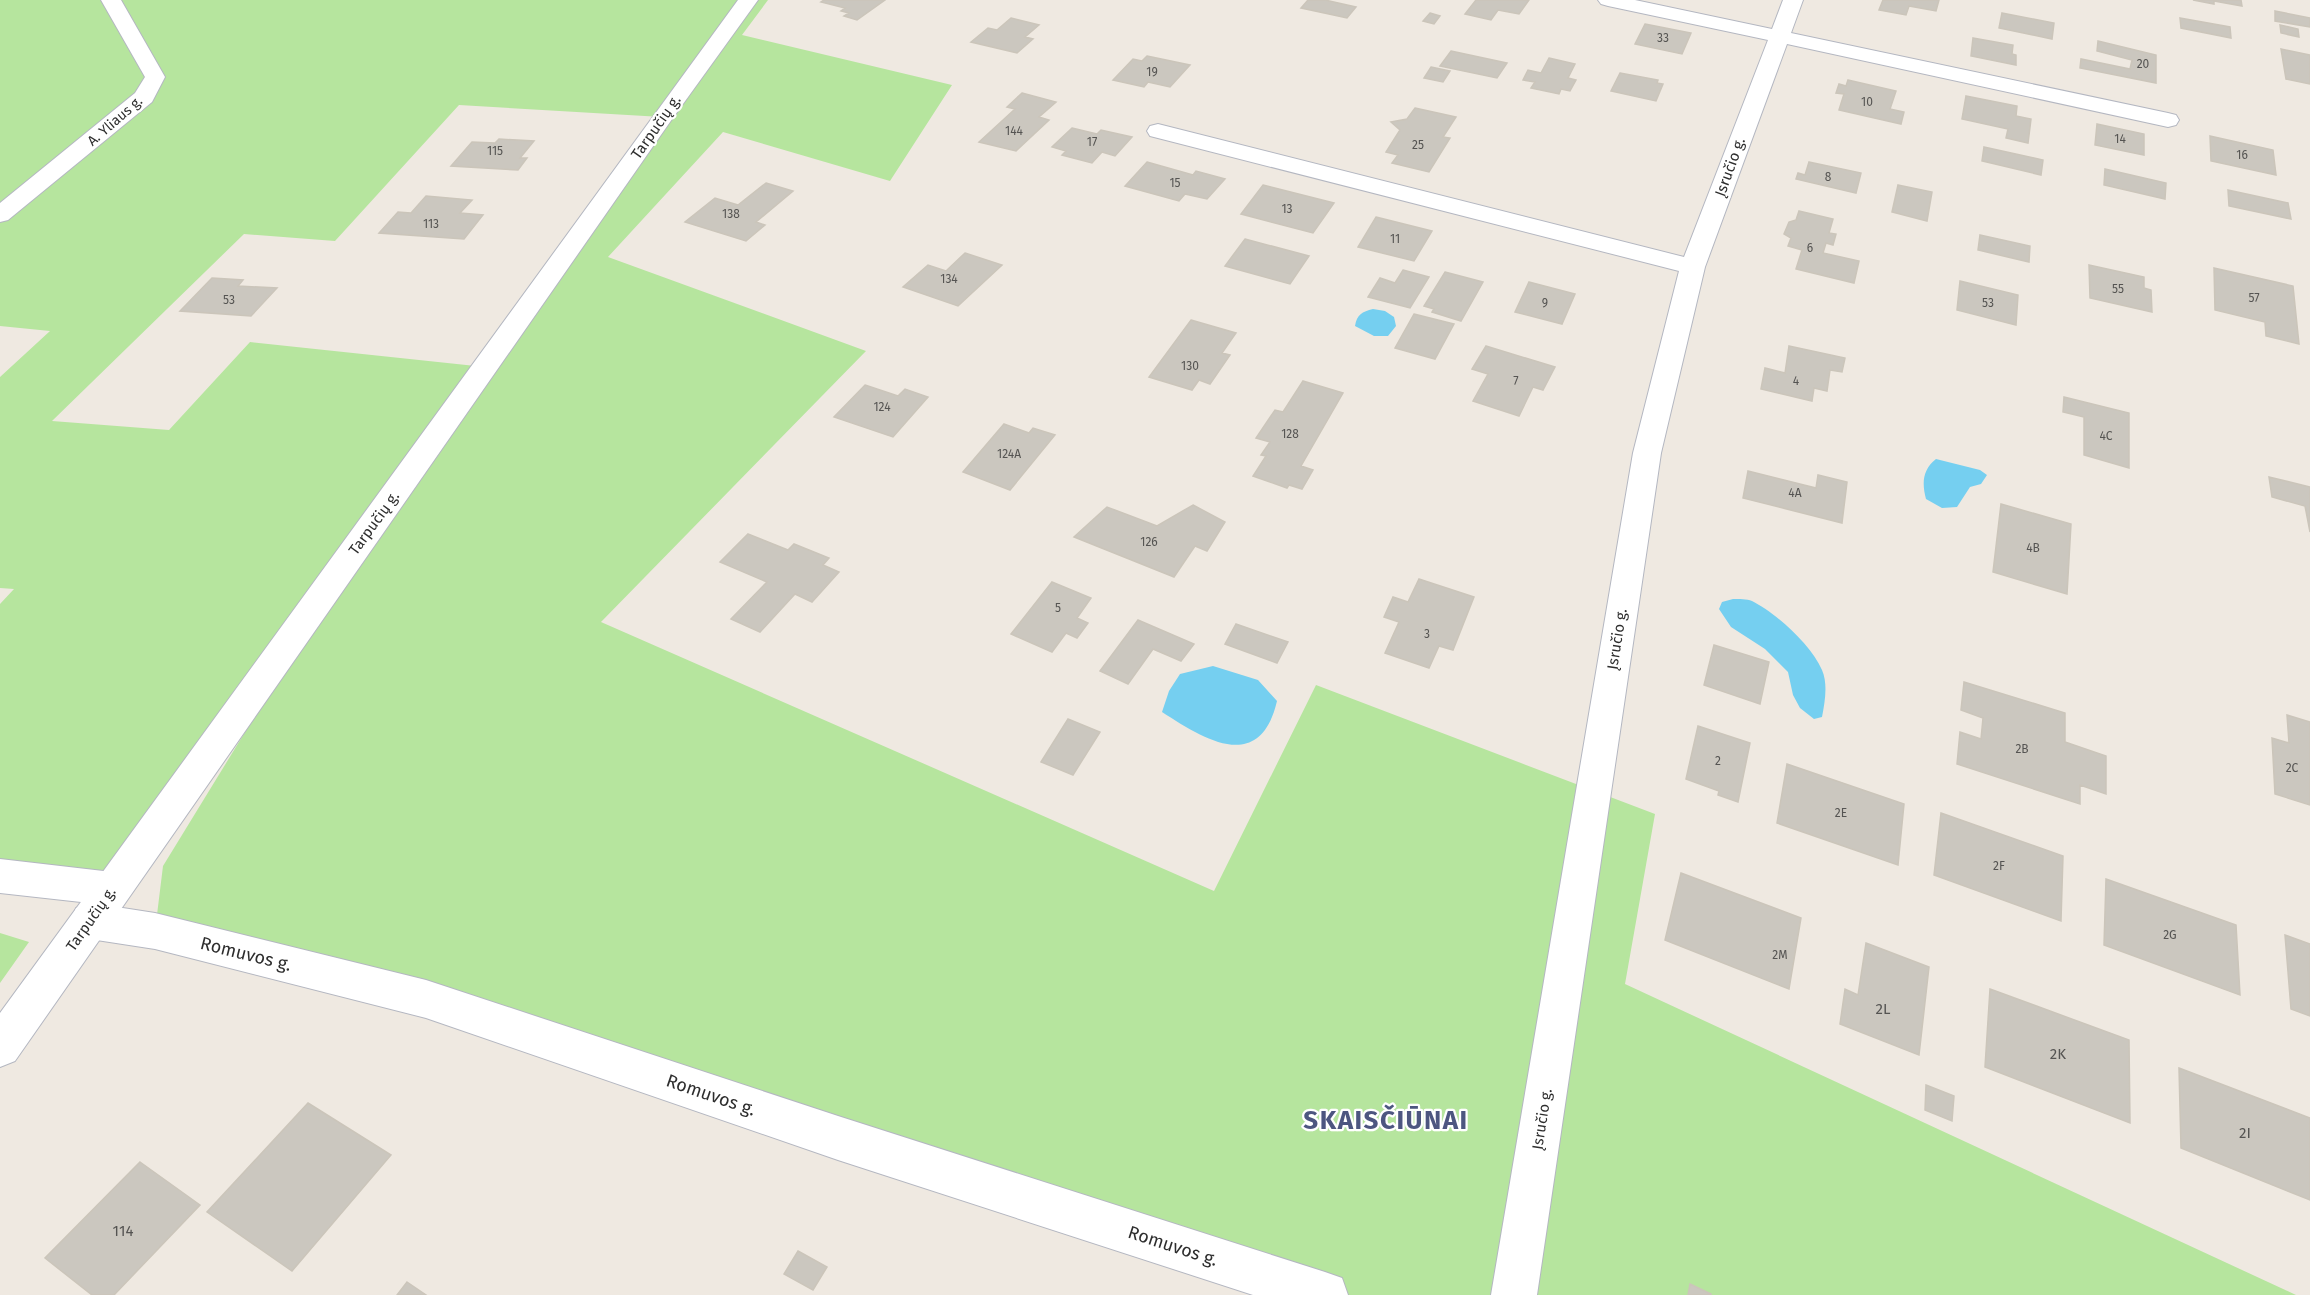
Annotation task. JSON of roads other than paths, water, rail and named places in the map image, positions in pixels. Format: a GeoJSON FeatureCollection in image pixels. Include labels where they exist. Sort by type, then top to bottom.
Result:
{"type":"FeatureCollection","features":[{"type":"Feature","properties":{"kind":"street","name":"A. Yliaus g."},"geometry":{"type":"LineString","coordinates":[[0,214],[113,125],[144,97],[150,87],[155,77],[111,0]]}},
{"type":"Feature","properties":{"kind":"street","name":"Tarpučių g."},"geometry":{"type":"LineString","coordinates":[[0,1047],[662,117],[748,0]]}},
{"type":"Feature","properties":{"kind":"street"},"geometry":{"type":"LineString","coordinates":[[1608,0],[2168,120]]}},
{"type":"Feature","properties":{"kind":"street","name":"Įsručio g."},"geometry":{"type":"LineString","coordinates":[[1514,1295],[1647,453],[1693,267],[1793,0]]}},
{"type":"Feature","properties":{"kind":"street"},"geometry":{"type":"LineString","coordinates":[[1158,131],[1693,267]]}},
{"type":"Feature","properties":{"kind":"street","name":"Romuvos g."},"geometry":{"type":"LineString","coordinates":[[0,876],[101,905],[155,931],[426,999],[838,1138],[1325,1295]]}},
{"type":"Feature","properties":{"kind":"water"},"geometry":{"type":"Polygon","coordinates":[[[1373,309],[1385,311],[1394,317],[1396,326],[1388,336],[1374,336],[1355,326],[1361,314],[1373,309]]]}},
{"type":"Feature","properties":{"kind":"water"},"geometry":{"type":"Polygon","coordinates":[[[1936,459],[1980,470],[1987,475],[1981,484],[1970,487],[1957,507],[1942,508],[1926,499],[1924,488],[1924,478],[1928,468],[1936,459]]]}},
{"type":"Feature","properties":{"kind":"water"},"geometry":{"type":"Polygon","coordinates":[[[1733,599],[1750,600],[1761,606],[1782,622],[1810,650],[1822,670],[1825,681],[1822,717],[1814,719],[1800,708],[1793,695],[1788,672],[1765,649],[1731,627],[1719,609],[1722,602],[1733,599]]]}},
{"type":"Feature","properties":{"kind":"water"},"geometry":{"type":"Polygon","coordinates":[[[1213,666],[1258,680],[1277,701],[1269,724],[1258,737],[1244,744],[1229,744],[1213,740],[1162,712],[1169,691],[1180,674],[1213,666]]]}},
{"type":"Feature","properties":{"kind":"district","name":"SKAISČIŪNAI"},"geometry":{"type":"Point","coordinates":[1386,1120]}}]}
